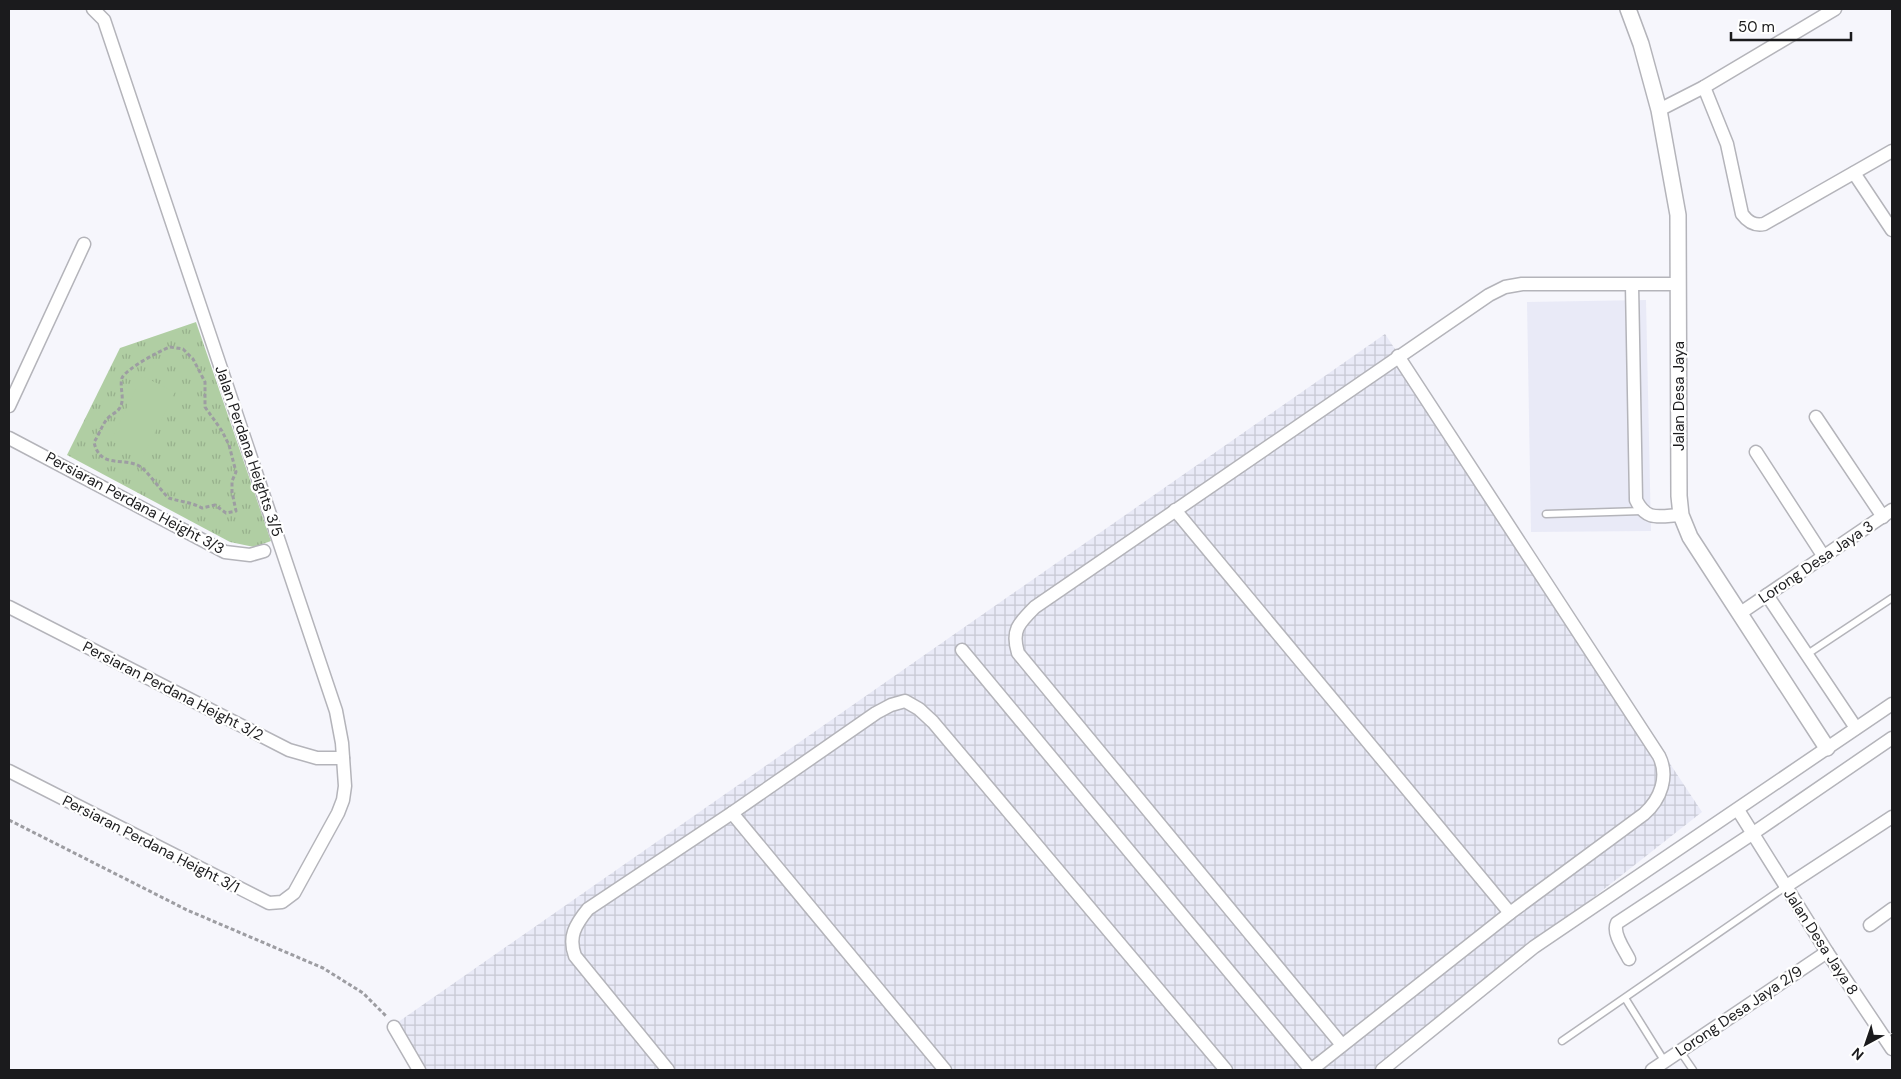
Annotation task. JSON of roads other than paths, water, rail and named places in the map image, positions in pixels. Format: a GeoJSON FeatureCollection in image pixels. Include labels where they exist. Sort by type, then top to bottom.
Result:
{"type":"FeatureCollection","features":[{"type":"Feature","properties":{"kind":"street","name":"Jalan Perdana Heights 3/5"},"geometry":{"type":"LineString","coordinates":[[94,9],[104,20],[333,702],[342,743],[345,786],[343,800],[338,813],[294,893]]}},
{"type":"Feature","properties":{"kind":"street","name":"Jalan Desa Jaya"},"geometry":{"type":"LineString","coordinates":[[1628,9],[1659,110],[1678,215],[1679,496],[1681,515],[1690,537],[1827,748]]}},
{"type":"Feature","properties":{"kind":"street"},"geometry":{"type":"LineString","coordinates":[[1659,110],[1704,87],[1835,9]]}},
{"type":"Feature","properties":{"kind":"street"},"geometry":{"type":"LineString","coordinates":[[1704,87],[1727,144],[1742,214],[1748,221],[1757,226],[1764,224],[1892,151]]}},
{"type":"Feature","properties":{"kind":"street"},"geometry":{"type":"LineString","coordinates":[[1854,173],[1892,230]]}},
{"type":"Feature","properties":{"kind":"street"},"geometry":{"type":"LineString","coordinates":[[9,406],[84,244]]}},
{"type":"Feature","properties":{"kind":"street"},"geometry":{"type":"LineString","coordinates":[[1342,1045],[1018,653],[1014,641],[1016,627],[1035,607],[1489,295],[1505,288],[1522,284],[1679,284]]}},
{"type":"Feature","properties":{"kind":"street"},"geometry":{"type":"LineString","coordinates":[[1632,285],[1636,500],[1642,511],[1652,517],[1681,515]]}},
{"type":"Feature","properties":{"kind":"street"},"geometry":{"type":"LineString","coordinates":[[962,650],[1311,1070],[1510,913],[1653,806],[1658,799],[1664,768],[1659,756],[1398,356]]}},
{"type":"Feature","properties":{"kind":"street"},"geometry":{"type":"LineString","coordinates":[[1816,417],[1888,513]]}},
{"type":"Feature","properties":{"kind":"street","name":"Persiaran Perdana Height 3/3"},"geometry":{"type":"LineString","coordinates":[[9,438],[225,552],[250,555],[264,551]]}},
{"type":"Feature","properties":{"kind":"street"},"geometry":{"type":"LineString","coordinates":[[1756,452],[1824,557]]}},
{"type":"Feature","properties":{"kind":"street"},"geometry":{"type":"LineString","coordinates":[[1175,510],[1510,913]]}},
{"type":"Feature","properties":{"kind":"street","name":"Lorong Desa Jaya 3"},"geometry":{"type":"LineString","coordinates":[[1739,614],[1888,513]]}},
{"type":"Feature","properties":{"kind":"street"},"geometry":{"type":"LineString","coordinates":[[1767,595],[1856,728]]}},
{"type":"Feature","properties":{"kind":"street","name":"Persiaran Perdana Height 3/2"},"geometry":{"type":"LineString","coordinates":[[9,607],[289,750],[317,758],[343,758]]}},
{"type":"Feature","properties":{"kind":"street"},"geometry":{"type":"LineString","coordinates":[[668,1070],[575,956],[572,948],[572,932],[588,909],[732,813],[876,713],[891,705],[905,701],[919,709],[933,722],[1226,1070]]}},
{"type":"Feature","properties":{"kind":"street"},"geometry":{"type":"LineString","coordinates":[[1382,1070],[1534,948],[1892,704]]}},
{"type":"Feature","properties":{"kind":"street"},"geometry":{"type":"LineString","coordinates":[[1629,959],[1617,934],[1615,927],[1617,922],[1752,834],[1892,738]]}},
{"type":"Feature","properties":{"kind":"street","name":"Persiaran Perdana Height 3/1"},"geometry":{"type":"LineString","coordinates":[[9,771],[262,900],[282,902],[294,893]]}},
{"type":"Feature","properties":{"kind":"street","name":"Jalan Desa Jaya 8"},"geometry":{"type":"LineString","coordinates":[[1738,810],[1785,887],[1892,1049]]}},
{"type":"Feature","properties":{"kind":"street"},"geometry":{"type":"LineString","coordinates":[[732,813],[945,1070]]}},
{"type":"Feature","properties":{"kind":"street"},"geometry":{"type":"LineString","coordinates":[[1785,887],[1892,817]]}},
{"type":"Feature","properties":{"kind":"street"},"geometry":{"type":"LineString","coordinates":[[1870,925],[1892,910]]}},
{"type":"Feature","properties":{"kind":"street","name":"Lorong Desa Jaya 2/9"},"geometry":{"type":"LineString","coordinates":[[1652,1070],[1827,952]]}},
{"type":"Feature","properties":{"kind":"street"},"geometry":{"type":"LineString","coordinates":[[394,1027],[420,1070]]}},
{"type":"Feature","properties":{"kind":"lane"},"geometry":{"type":"LineString","coordinates":[[1546,514],[1642,511]]}},
{"type":"Feature","properties":{"kind":"lane"},"geometry":{"type":"LineString","coordinates":[[1806,655],[1892,598]]}},
{"type":"Feature","properties":{"kind":"lane"},"geometry":{"type":"LineString","coordinates":[[1562,1041],[1785,887]]}},
{"type":"Feature","properties":{"kind":"lane"},"geometry":{"type":"LineString","coordinates":[[1625,998],[1665,1062]]}},
{"type":"Feature","properties":{"kind":"lane"},"geometry":{"type":"LineString","coordinates":[[1680,1051],[1693,1070]]}}]}
